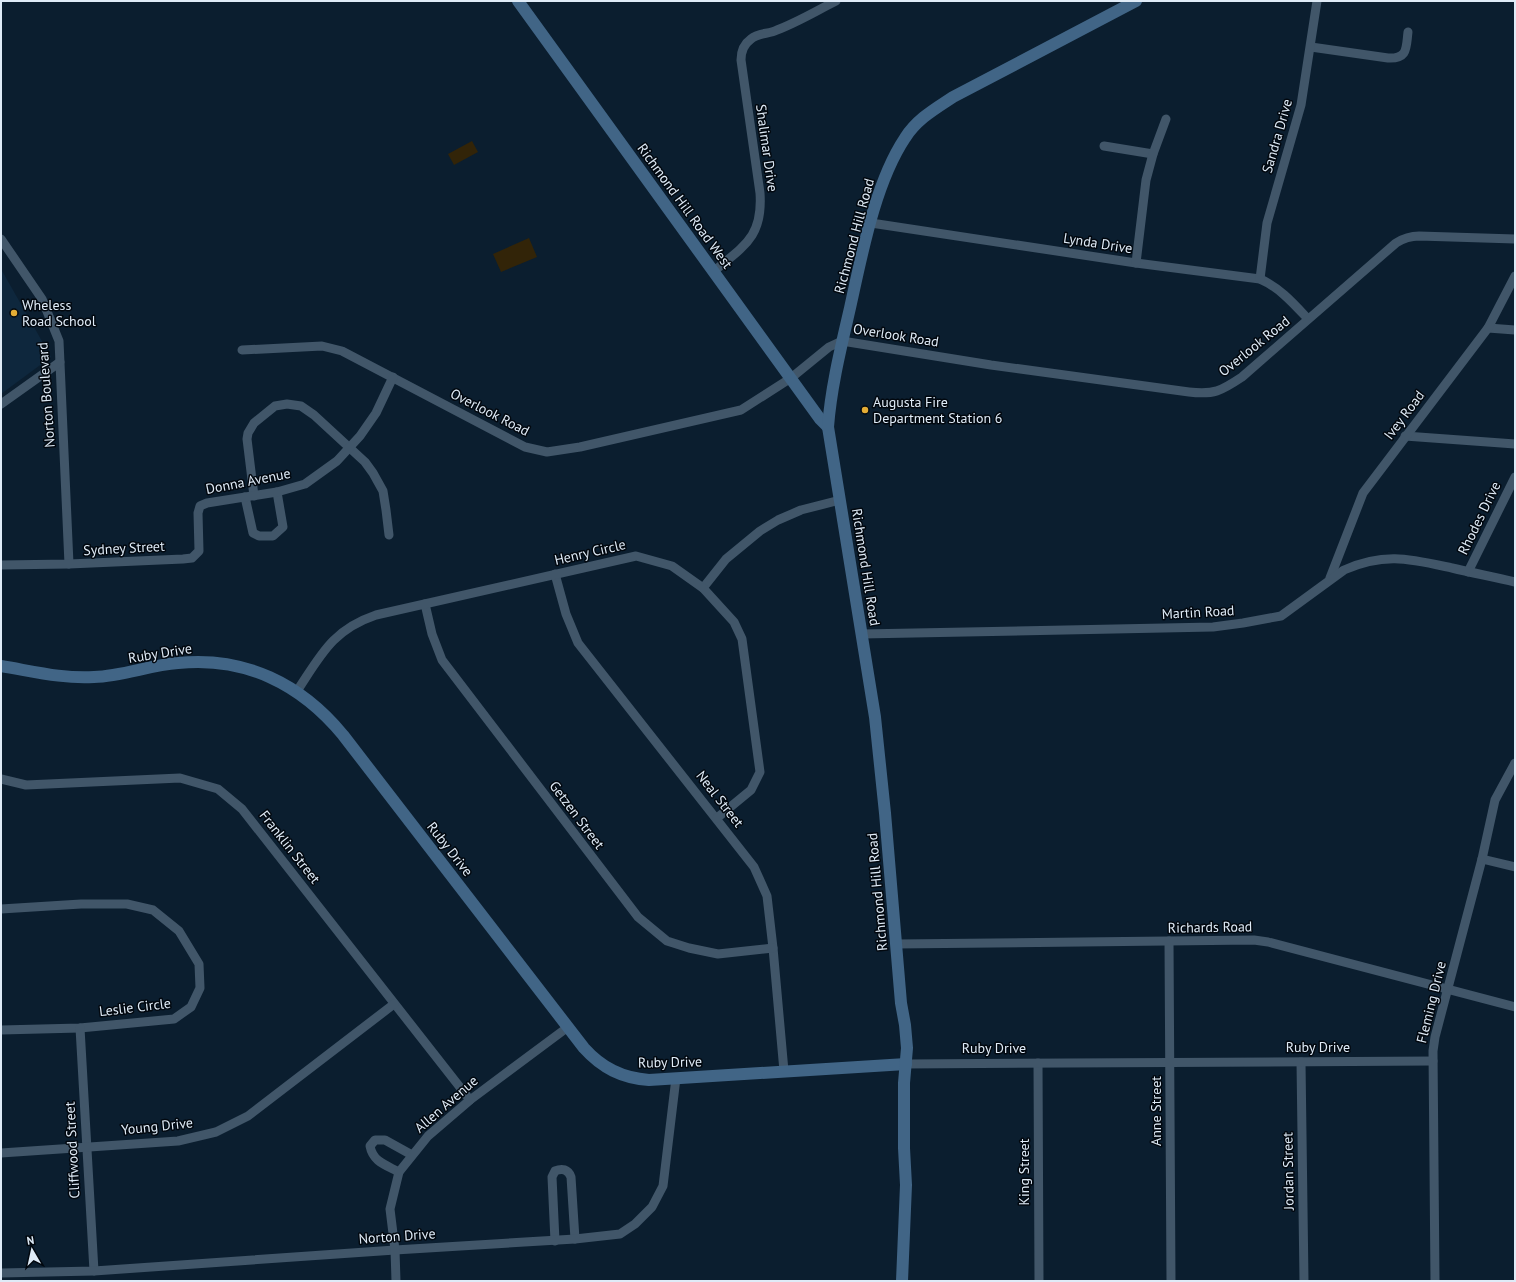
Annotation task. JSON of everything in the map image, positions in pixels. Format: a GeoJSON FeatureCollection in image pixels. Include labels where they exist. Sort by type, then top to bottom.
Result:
{"type":"FeatureCollection","features":[{"type":"Feature","properties":{"kind":"street","name":"Richmond Hill Road West"},"geometry":{"type":"LineString","coordinates":[[518,1],[820,419],[828,427]]}},
{"type":"Feature","properties":{"kind":"street","name":"Shalimar Drive"},"geometry":{"type":"LineString","coordinates":[[714,271],[745,246],[754,234],[761,207],[741,55],[746,44],[753,37],[775,31],[836,1]]}},
{"type":"Feature","properties":{"kind":"street","name":"Richmond Hill Road"},"geometry":{"type":"LineString","coordinates":[[902,1281],[906,1185],[904,1148],[906,1040],[901,1003],[885,813],[876,730],[828,427],[831,396],[842,341],[870,223],[882,186],[897,150],[913,128],[925,116],[953,97],[1136,1]]}},
{"type":"Feature","properties":{"kind":"street","name":"Sandra Drive"},"geometry":{"type":"LineString","coordinates":[[1260,279],[1266,223],[1301,105],[1311,47],[1316,1]]}},
{"type":"Feature","properties":{"kind":"street"},"geometry":{"type":"LineString","coordinates":[[1311,47],[1388,58],[1398,58],[1404,54],[1408,32]]}},
{"type":"Feature","properties":{"kind":"street"},"geometry":{"type":"LineString","coordinates":[[1136,262],[1146,180],[1153,154],[1166,119]]}},
{"type":"Feature","properties":{"kind":"street"},"geometry":{"type":"LineString","coordinates":[[1104,146],[1153,154]]}},
{"type":"Feature","properties":{"kind":"street","name":"Lynda Drive"},"geometry":{"type":"LineString","coordinates":[[870,223],[1260,279],[1278,289],[1308,319]]}},
{"type":"Feature","properties":{"kind":"street","name":"Overlook Road"},"geometry":{"type":"LineString","coordinates":[[242,350],[322,346],[342,351],[525,447],[547,452],[580,447],[741,410],[791,378],[829,347],[842,341],[992,365],[1209,394],[1222,390],[1242,377],[1396,243],[1407,237],[1419,236],[1515,239]]}},
{"type":"Feature","properties":{"kind":"street","name":"Norton Boulevard"},"geometry":{"type":"LineString","coordinates":[[1,239],[42,299],[59,341],[69,564]]}},
{"type":"Feature","properties":{"kind":"street","name":"Ivey Road"},"geometry":{"type":"LineString","coordinates":[[1330,578],[1363,493],[1488,328],[1515,276]]}},
{"type":"Feature","properties":{"kind":"street"},"geometry":{"type":"LineString","coordinates":[[1488,328],[1515,330]]}},
{"type":"Feature","properties":{"kind":"street"},"geometry":{"type":"LineString","coordinates":[[1,404],[60,362]]}},
{"type":"Feature","properties":{"kind":"street","name":"Donna Avenue"},"geometry":{"type":"LineString","coordinates":[[200,506],[207,503],[277,492],[305,484],[337,461],[360,436],[376,413],[393,377]]}},
{"type":"Feature","properties":{"kind":"street"},"geometry":{"type":"LineString","coordinates":[[277,492],[283,527],[273,536],[259,536],[253,533],[247,439],[248,433],[254,423],[275,406],[287,404],[301,406],[314,415],[365,462],[373,473],[382,491],[389,535]]}},
{"type":"Feature","properties":{"kind":"street"},"geometry":{"type":"LineString","coordinates":[[1405,436],[1515,444]]}},
{"type":"Feature","properties":{"kind":"street","name":"Rhodes Drive"},"geometry":{"type":"LineString","coordinates":[[1468,572],[1515,476]]}},
{"type":"Feature","properties":{"kind":"street"},"geometry":{"type":"LineString","coordinates":[[702,588],[726,559],[760,531],[778,520],[801,510],[840,500]]}},
{"type":"Feature","properties":{"kind":"street","name":"Sydney Street"},"geometry":{"type":"LineString","coordinates":[[1,565],[69,564],[192,558],[197,554],[199,547],[198,513],[200,506]]}},
{"type":"Feature","properties":{"kind":"street","name":"Henry Circle"},"geometry":{"type":"LineString","coordinates":[[297,691],[325,648],[342,632],[357,623],[376,615],[636,556],[672,566],[702,588],[734,622],[742,639],[760,772],[751,790],[717,818]]}},
{"type":"Feature","properties":{"kind":"street","name":"Martin Road"},"geometry":{"type":"LineString","coordinates":[[862,634],[1212,627],[1243,623],[1281,616],[1330,578],[1355,565],[1380,559],[1408,559],[1515,582]]}},
{"type":"Feature","properties":{"kind":"street","name":"Neal Street"},"geometry":{"type":"LineString","coordinates":[[555,574],[566,614],[578,643],[754,867],[767,896],[774,948],[784,1071]]}},
{"type":"Feature","properties":{"kind":"street","name":"Getzen Street"},"geometry":{"type":"LineString","coordinates":[[425,604],[432,634],[442,660],[638,917],[667,941],[689,948],[718,954],[774,948]]}},
{"type":"Feature","properties":{"kind":"street","name":"Ruby Drive"},"geometry":{"type":"LineString","coordinates":[[1,666],[69,677],[92,677],[114,675],[178,662],[212,662],[249,669],[271,677],[297,691],[322,711],[343,735],[590,1055],[598,1062],[624,1076],[642,1079],[676,1078],[906,1064],[1433,1061]]}},
{"type":"Feature","properties":{"kind":"street","name":"Fleming Drive"},"geometry":{"type":"LineString","coordinates":[[1435,1281],[1433,1061],[1435,1037],[1482,858],[1495,800],[1515,763]]}},
{"type":"Feature","properties":{"kind":"street","name":"Franklin Street"},"geometry":{"type":"LineString","coordinates":[[1,779],[26,785],[180,778],[218,789],[242,809],[470,1100]]}},
{"type":"Feature","properties":{"kind":"street"},"geometry":{"type":"LineString","coordinates":[[1482,858],[1515,868]]}},
{"type":"Feature","properties":{"kind":"street","name":"Leslie Circle"},"geometry":{"type":"LineString","coordinates":[[1,909],[81,904],[127,904],[153,910],[179,931],[199,964],[200,988],[191,1008],[174,1019],[80,1028],[1,1030]]}},
{"type":"Feature","properties":{"kind":"street","name":"Richards Road"},"geometry":{"type":"LineString","coordinates":[[896,944],[1238,939],[1262,941],[1515,1007]]}},
{"type":"Feature","properties":{"kind":"street","name":"Anne Street"},"geometry":{"type":"LineString","coordinates":[[1168,941],[1171,1281]]}},
{"type":"Feature","properties":{"kind":"street","name":"Young Drive"},"geometry":{"type":"LineString","coordinates":[[1,1153],[178,1141],[216,1132],[248,1116],[394,1004]]}},
{"type":"Feature","properties":{"kind":"street","name":"Allen Avenue"},"geometry":{"type":"LineString","coordinates":[[396,1281],[395,1250],[390,1209],[399,1172],[428,1136],[470,1100],[568,1027]]}},
{"type":"Feature","properties":{"kind":"street","name":"Cliffwood Street"},"geometry":{"type":"LineString","coordinates":[[80,1028],[94,1271]]}},
{"type":"Feature","properties":{"kind":"street","name":"Jordan Street"},"geometry":{"type":"LineString","coordinates":[[1301,1062],[1304,1281]]}},
{"type":"Feature","properties":{"kind":"street","name":"King Street"},"geometry":{"type":"LineString","coordinates":[[1038,1063],[1039,1281]]}},
{"type":"Feature","properties":{"kind":"street","name":"Norton Drive"},"geometry":{"type":"LineString","coordinates":[[1,1273],[94,1271],[395,1250],[555,1241],[620,1234],[635,1224],[652,1207],[664,1186],[676,1078]]}},
{"type":"Feature","properties":{"kind":"street"},"geometry":{"type":"LineString","coordinates":[[399,1172],[377,1160],[372,1155],[370,1146],[375,1140],[385,1140],[412,1155]]}},
{"type":"Feature","properties":{"kind":"street"},"geometry":{"type":"LineString","coordinates":[[555,1241],[552,1177],[554,1171],[559,1169],[564,1169],[569,1172],[571,1177],[575,1239]]}},
{"type":"Feature","properties":{"kind":"shaded area"},"geometry":{"type":"Polygon","coordinates":[[[472,141],[478,152],[454,165],[448,154],[472,141]]]}},
{"type":"Feature","properties":{"kind":"shaded area"},"geometry":{"type":"Polygon","coordinates":[[[529,238],[537,257],[501,272],[493,254],[529,238]]]}},
{"type":"Feature","properties":{"kind":"shaded area","name":"Wheless Road School"},"geometry":{"type":"Polygon","coordinates":[[[1,269],[51,357],[1,394],[1,269]]]}},
{"type":"Feature","properties":{"kind":"place","name":"Wheless Road School"},"geometry":{"type":"Point","coordinates":[14,313]}},
{"type":"Feature","properties":{"kind":"place","name":"Augusta Fire Department Station 6"},"geometry":{"type":"Point","coordinates":[865,410]}}]}
